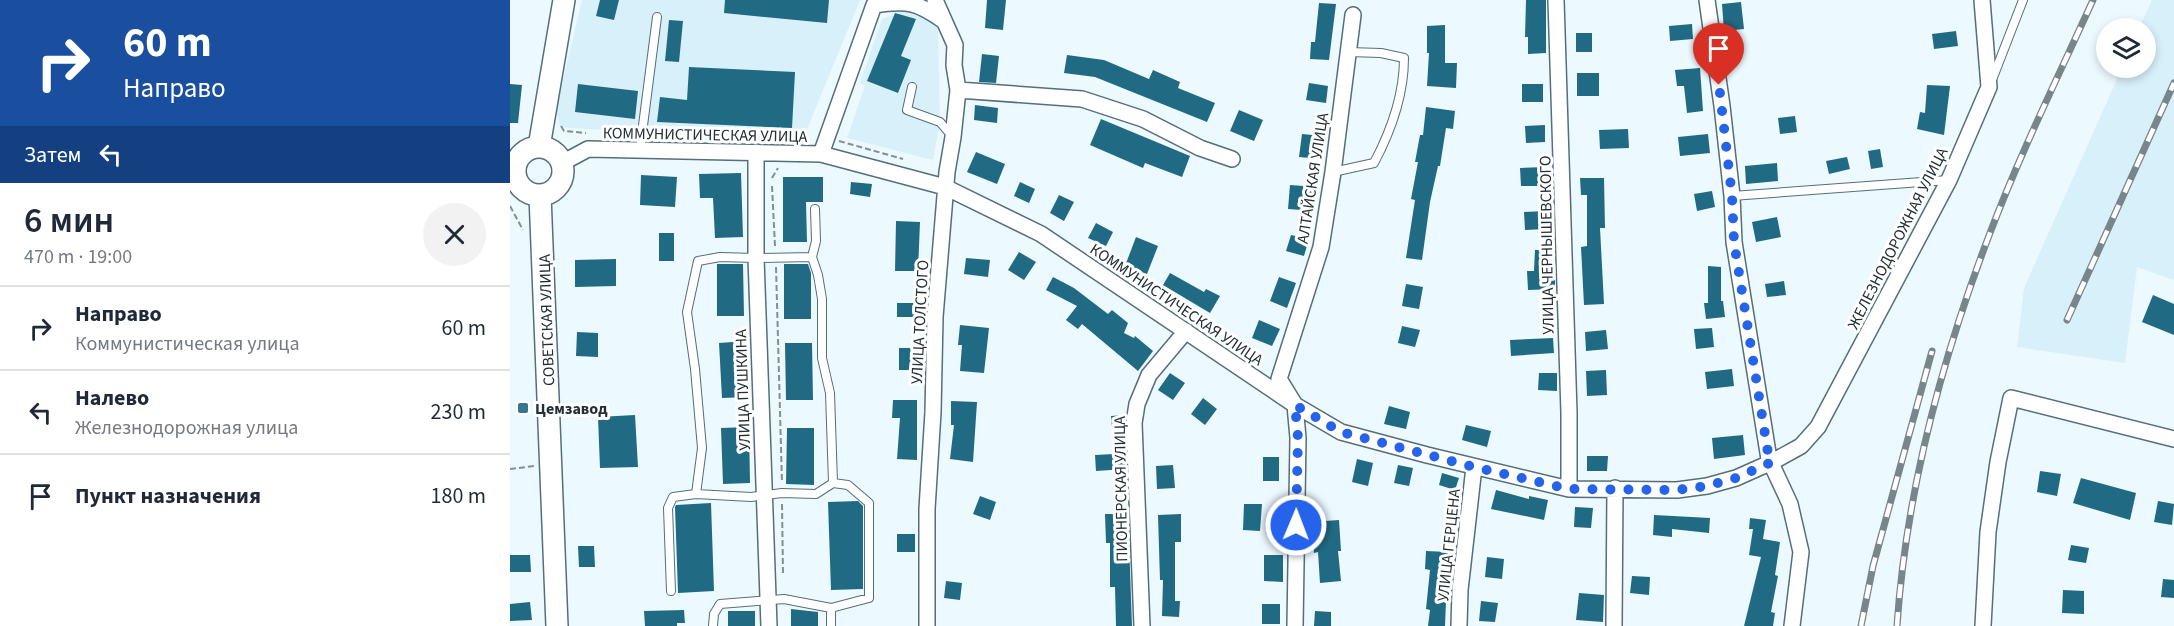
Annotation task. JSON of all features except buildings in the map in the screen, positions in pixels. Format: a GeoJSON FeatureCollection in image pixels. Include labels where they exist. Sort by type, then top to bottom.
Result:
{"type":"FeatureCollection","features":[{"type":"Feature","properties":{"kind":"main road"},"geometry":{"type":"LineString","coordinates":[[539,147],[564,0]]}},
{"type":"Feature","properties":{"kind":"main road"},"geometry":{"type":"LineString","coordinates":[[539,147],[553,151],[562,163],[562,178],[559,184],[554,190],[540,195],[532,194],[519,185],[513,161],[526,151],[539,147]]}},
{"type":"Feature","properties":{"kind":"main road","name":"СОВЕТСКАЯ УЛИЦА"},"geometry":{"type":"LineString","coordinates":[[540,195],[557,626]]}},
{"type":"Feature","properties":{"kind":"street"},"geometry":{"type":"LineString","coordinates":[[821,154],[875,2],[892,0],[920,4],[947,23]]}},
{"type":"Feature","properties":{"kind":"street","name":"УЛИЦА ТОЛСТОГО"},"geometry":{"type":"LineString","coordinates":[[927,626],[927,509],[933,412],[935,317],[945,187],[958,90],[954,64],[956,45],[935,0]]}},
{"type":"Feature","properties":{"kind":"street","name":"УЛИЦА ЧЕРНЫШЕВСКОГО"},"geometry":{"type":"LineString","coordinates":[[1556,0],[1569,413],[1569,489]]}},
{"type":"Feature","properties":{"kind":"street"},"geometry":{"type":"LineString","coordinates":[[1707,0],[1722,106],[1732,196],[1734,242],[1769,459],[1790,504],[1801,552],[1792,626]]}},
{"type":"Feature","properties":{"kind":"street","name":"ЖЕЛЕЗНОДОРОЖНАЯ УЛИЦА"},"geometry":{"type":"LineString","coordinates":[[1772,462],[1801,446],[1818,427],[1949,180],[1989,87],[1983,0]]}},
{"type":"Feature","properties":{"kind":"street","name":"АЛТАЙСКАЯ УЛИЦА"},"geometry":{"type":"LineString","coordinates":[[1294,626],[1298,438],[1295,405],[1279,379],[1321,247],[1353,15]]}},
{"type":"Feature","properties":{"kind":"street"},"geometry":{"type":"LineString","coordinates":[[958,90],[1082,99],[1143,120],[1200,148],[1232,159]]}},
{"type":"Feature","properties":{"kind":"street","name":"КОММУНИСТИЧЕСКАЯ УЛИЦА"},"geometry":{"type":"LineString","coordinates":[[562,163],[588,149],[821,154],[945,187],[1041,234],[1295,405],[1341,432],[1474,467],[1569,489],[1677,490],[1707,486],[1736,478],[1772,462]]}},
{"type":"Feature","properties":{"kind":"street","name":"УЛИЦА ПУШКИНА"},"geometry":{"type":"LineString","coordinates":[[756,152],[756,258],[764,496],[776,599],[769,626]]}},
{"type":"Feature","properties":{"kind":"street","name":"ПИОНЕРСКАЯ УЛИЦА"},"geometry":{"type":"LineString","coordinates":[[1142,626],[1134,423],[1137,404],[1149,375],[1186,331]]}},
{"type":"Feature","properties":{"kind":"street"},"geometry":{"type":"LineString","coordinates":[[1983,626],[1988,532],[1998,462],[2011,398],[2174,439]]}},
{"type":"Feature","properties":{"kind":"street","name":"УЛИЦА ГЕРЦЕНА"},"geometry":{"type":"LineString","coordinates":[[1459,626],[1460,590],[1474,467]]}},
{"type":"Feature","properties":{"kind":"street"},"geometry":{"type":"LineString","coordinates":[[1614,626],[1615,488]]}},
{"type":"Feature","properties":{"kind":"lane"},"geometry":{"type":"LineString","coordinates":[[1989,87],[2023,0]]}},
{"type":"Feature","properties":{"kind":"lane"},"geometry":{"type":"LineString","coordinates":[[641,151],[640,141],[657,17]]}},
{"type":"Feature","properties":{"kind":"lane"},"geometry":{"type":"LineString","coordinates":[[1333,172],[1374,163],[1387,139],[1404,80],[1404,58],[1382,53],[1348,52]]}},
{"type":"Feature","properties":{"kind":"lane"},"geometry":{"type":"LineString","coordinates":[[912,87],[907,110],[940,122],[953,137]]}},
{"type":"Feature","properties":{"kind":"lane"},"geometry":{"type":"LineString","coordinates":[[1732,196],[1949,180]]}},
{"type":"Feature","properties":{"kind":"lane"},"geometry":{"type":"LineString","coordinates":[[815,209],[816,241],[812,257],[822,299],[822,358],[830,393],[833,483]]}},
{"type":"Feature","properties":{"kind":"lane"},"geometry":{"type":"LineString","coordinates":[[696,494],[702,448],[687,312],[698,261],[720,257],[812,257]]}},
{"type":"Feature","properties":{"kind":"lane"},"geometry":{"type":"LineString","coordinates":[[671,591],[668,508],[673,497],[696,494],[751,497],[782,493],[816,494],[833,483],[848,485],[868,502],[870,598],[831,608],[776,599],[720,604],[714,614],[713,626]]}},
{"type":"Feature","properties":{"kind":"lane"},"geometry":{"type":"LineString","coordinates":[[831,608],[831,626]]}},
{"type":"Feature","properties":{"kind":"path"},"geometry":{"type":"LineString","coordinates":[[559,124],[564,131],[586,134]]}},
{"type":"Feature","properties":{"kind":"path"},"geometry":{"type":"LineString","coordinates":[[776,599],[782,493],[776,258],[771,176],[790,154]]}},
{"type":"Feature","properties":{"kind":"path"},"geometry":{"type":"LineString","coordinates":[[510,470],[536,466],[551,460]]}},
{"type":"Feature","properties":{"kind":"shaded area"},"geometry":{"type":"Polygon","coordinates":[[[582,0],[860,0],[801,144],[560,127],[556,110],[582,0]]]}},
{"type":"Feature","properties":{"kind":"shaded area"},"geometry":{"type":"Polygon","coordinates":[[[2152,0],[2174,0],[2174,280],[2137,267],[2125,363],[2017,347],[2024,288],[2118,78],[2156,78],[2156,18],[2144,18],[2152,0]]]}},
{"type":"Feature","properties":{"kind":"shaded area"},"geometry":{"type":"Polygon","coordinates":[[[914,10],[936,25],[938,30],[940,122],[933,160],[847,138],[865,86],[860,83],[882,19],[914,10]]]}},
{"type":"Feature","properties":{"kind":"railway"},"geometry":{"type":"LineString","coordinates":[[1897,626],[1902,576],[1918,476],[1956,328],[2002,203],[2093,0]]}},
{"type":"Feature","properties":{"kind":"railway"},"geometry":{"type":"LineString","coordinates":[[2067,320],[2174,83]]}},
{"type":"Feature","properties":{"kind":"railway"},"geometry":{"type":"LineString","coordinates":[[1861,626],[1873,566],[1932,351]]}},
{"type":"Feature","properties":{"kind":"place","name":"Цемзавод"},"geometry":{"type":"Point","coordinates":[523,408]}},
{"type":"Feature","properties":{"kind":"route"},"geometry":{"type":"LineString","coordinates":[[1296,525],[1298,438],[1295,405],[1341,432],[1569,489],[1677,490],[1707,486],[1736,478],[1772,462],[1769,459],[1734,242],[1732,196],[1719,85]]}}]}
